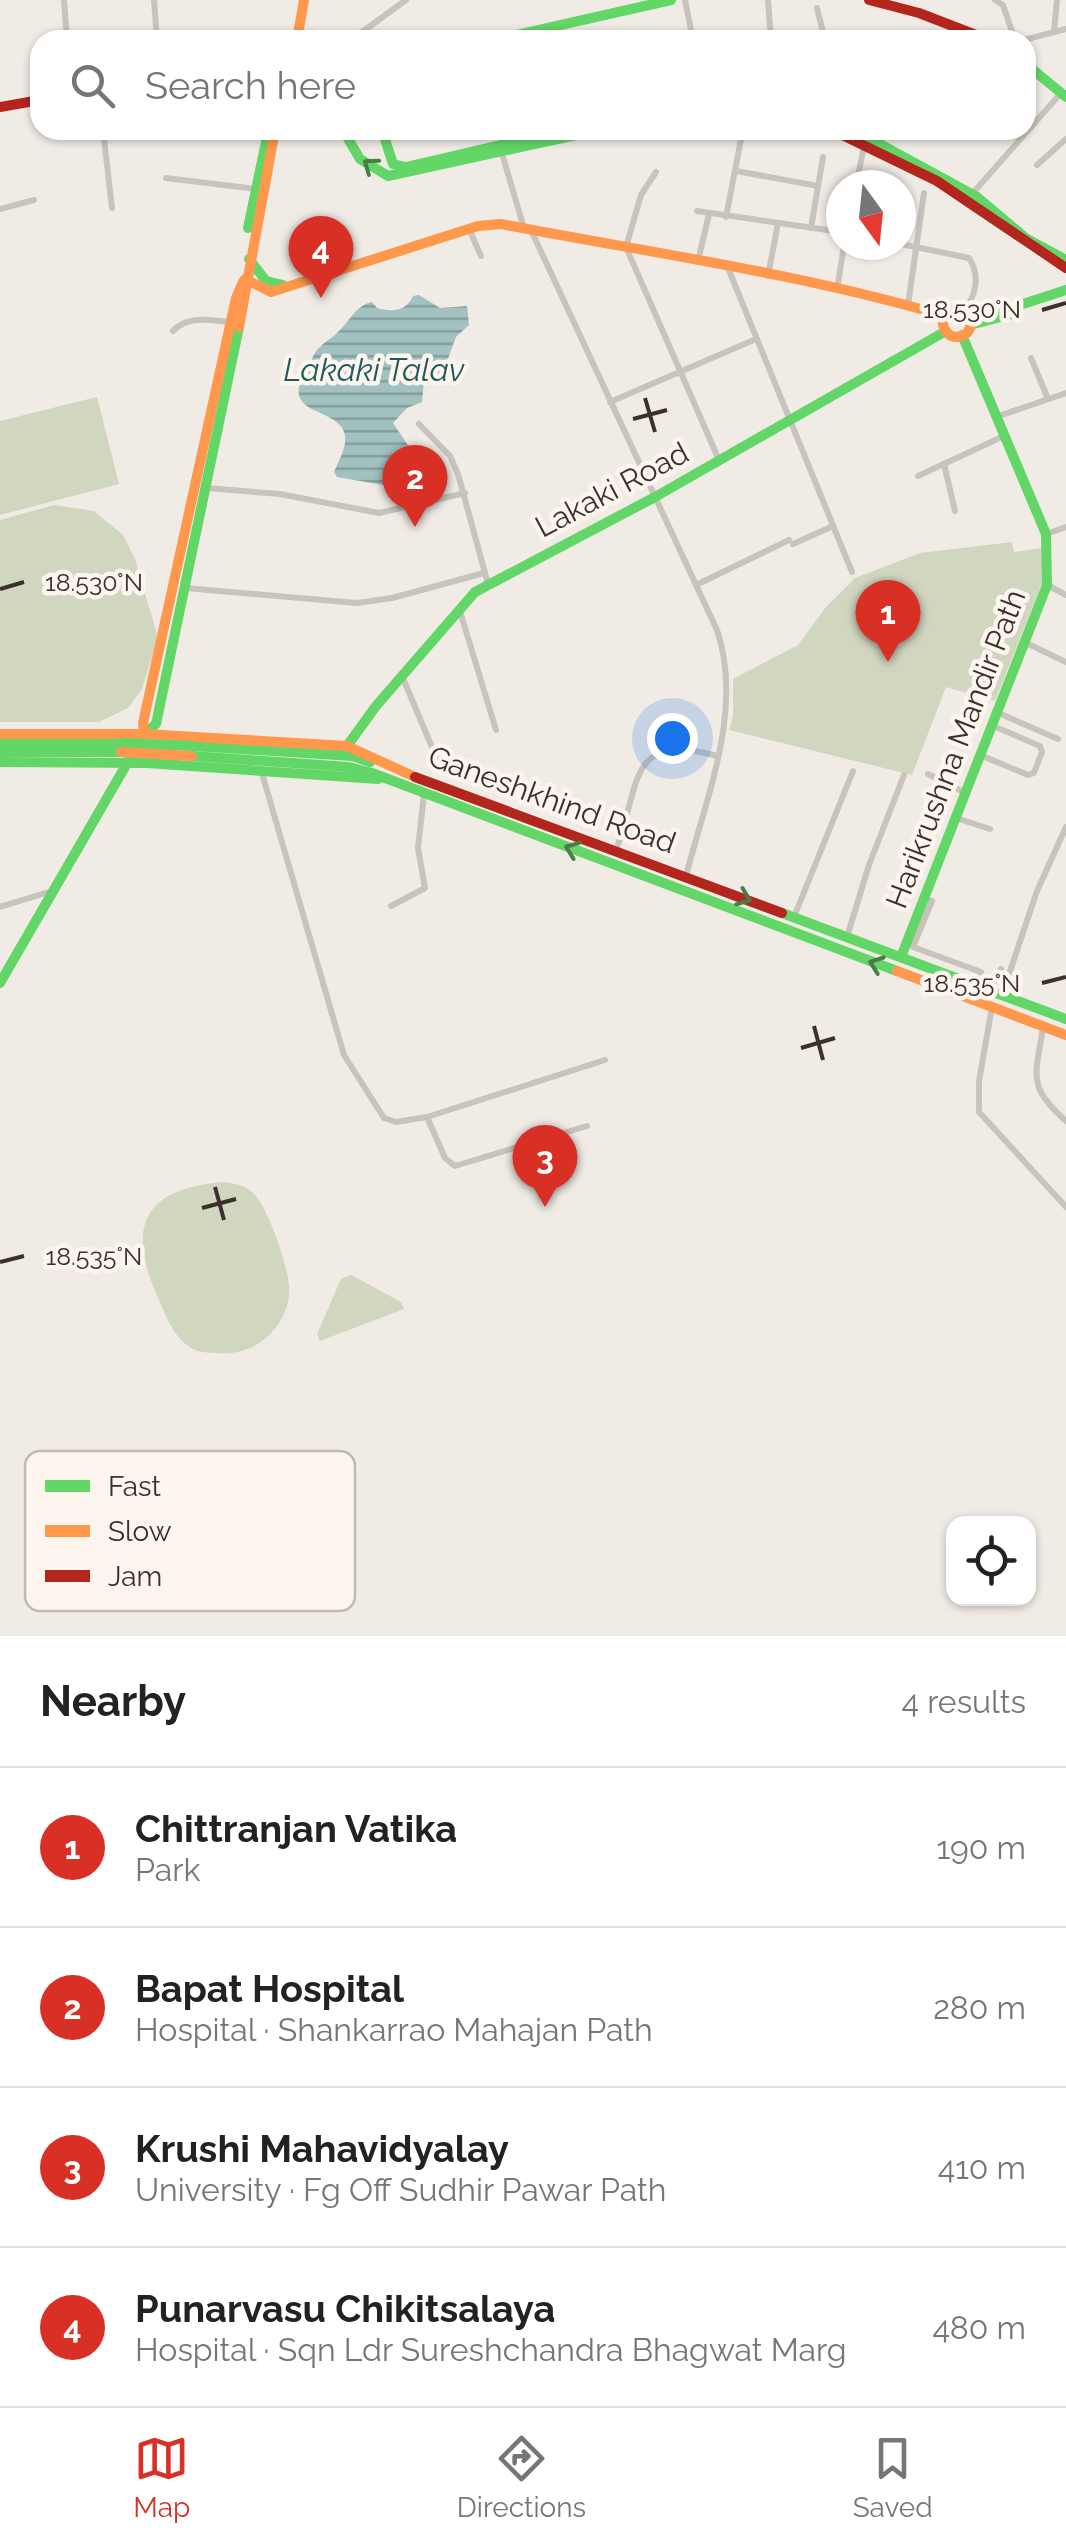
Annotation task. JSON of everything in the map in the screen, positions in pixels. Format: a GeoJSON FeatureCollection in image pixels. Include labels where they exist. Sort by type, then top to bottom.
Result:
{"type":"FeatureCollection","features":[{"type":"Feature","properties":{"kind":"main road"},"geometry":{"type":"LineString","coordinates":[[299,30],[304,0]]}},
{"type":"Feature","properties":{"kind":"main road"},"geometry":{"type":"LineString","coordinates":[[538,30],[670,0]]}},
{"type":"Feature","properties":{"kind":"main road"},"geometry":{"type":"LineString","coordinates":[[868,0],[920,13],[963,30]]}},
{"type":"Feature","properties":{"kind":"main road"},"geometry":{"type":"LineString","coordinates":[[1036,72],[1064,95]]}},
{"type":"Feature","properties":{"kind":"main road"},"geometry":{"type":"LineString","coordinates":[[0,107],[30,102]]}},
{"type":"Feature","properties":{"kind":"main road"},"geometry":{"type":"LineString","coordinates":[[269,140],[240,274],[271,292]]}},
{"type":"Feature","properties":{"kind":"main road"},"geometry":{"type":"LineString","coordinates":[[0,982],[144,734],[156,724],[206,488],[270,140]]}},
{"type":"Feature","properties":{"kind":"main road"},"geometry":{"type":"LineString","coordinates":[[346,140],[374,172],[388,176],[526,140]]}},
{"type":"Feature","properties":{"kind":"main road"},"geometry":{"type":"LineString","coordinates":[[385,140],[393,164],[399,166],[541,140]]}},
{"type":"Feature","properties":{"kind":"main road"},"geometry":{"type":"LineString","coordinates":[[866,140],[972,194],[1027,239],[1066,260]]}},
{"type":"Feature","properties":{"kind":"main road"},"geometry":{"type":"LineString","coordinates":[[866,140],[973,203],[1023,244],[1066,268]]}},
{"type":"Feature","properties":{"kind":"main road"},"geometry":{"type":"LineString","coordinates":[[240,299],[469,229],[501,224],[728,267],[945,316]]}},
{"type":"Feature","properties":{"kind":"main road"},"geometry":{"type":"LineString","coordinates":[[249,259],[266,281],[286,285]]}},
{"type":"Feature","properties":{"kind":"main road"},"geometry":{"type":"LineString","coordinates":[[945,316],[953,310],[967,317],[1066,294]]}},
{"type":"Feature","properties":{"kind":"main road"},"geometry":{"type":"LineString","coordinates":[[144,734],[143,723],[240,299]]}},
{"type":"Feature","properties":{"kind":"main road"},"geometry":{"type":"LineString","coordinates":[[945,316],[946,331],[952,336],[962,335],[967,317]]}},
{"type":"Feature","properties":{"kind":"main road","name":"Lakaki Road"},"geometry":{"type":"LineString","coordinates":[[346,746],[402,674],[486,578],[656,498],[946,331]]}},
{"type":"Feature","properties":{"kind":"main road","name":"Harikrushna Mandir Path"},"geometry":{"type":"LineString","coordinates":[[902,957],[1047,584],[1046,534],[962,335]]}},
{"type":"Feature","properties":{"kind":"main road","name":"Ganeshkhind Road"},"geometry":{"type":"LineString","coordinates":[[0,734],[144,734],[260,769],[389,774],[616,850],[1066,1019]]}},
{"type":"Feature","properties":{"kind":"main road"},"geometry":{"type":"LineString","coordinates":[[0,742],[352,756],[389,774]]}},
{"type":"Feature","properties":{"kind":"main road","name":"Ganeshkhind Road"},"geometry":{"type":"LineString","coordinates":[[0,762],[128,764],[191,751],[346,746],[373,756],[389,774],[424,794],[1066,1035]]}},
{"type":"Feature","properties":{"kind":"main road"},"geometry":{"type":"LineString","coordinates":[[0,752],[122,748]]}},
{"type":"Feature","properties":{"kind":"street"},"geometry":{"type":"LineString","coordinates":[[64,0],[66,30]]}},
{"type":"Feature","properties":{"kind":"street"},"geometry":{"type":"LineString","coordinates":[[154,0],[156,30]]}},
{"type":"Feature","properties":{"kind":"street"},"geometry":{"type":"LineString","coordinates":[[365,30],[406,0]]}},
{"type":"Feature","properties":{"kind":"street"},"geometry":{"type":"LineString","coordinates":[[684,0],[691,30]]}},
{"type":"Feature","properties":{"kind":"street"},"geometry":{"type":"LineString","coordinates":[[768,0],[770,30]]}},
{"type":"Feature","properties":{"kind":"street"},"geometry":{"type":"LineString","coordinates":[[994,0],[1003,5],[1012,30]]}},
{"type":"Feature","properties":{"kind":"street"},"geometry":{"type":"LineString","coordinates":[[1054,32],[1057,0]]}},
{"type":"Feature","properties":{"kind":"street"},"geometry":{"type":"LineString","coordinates":[[817,8],[822,30]]}},
{"type":"Feature","properties":{"kind":"street"},"geometry":{"type":"LineString","coordinates":[[1036,37],[1066,28]]}},
{"type":"Feature","properties":{"kind":"street"},"geometry":{"type":"LineString","coordinates":[[1036,125],[1064,95]]}},
{"type":"Feature","properties":{"kind":"street"},"geometry":{"type":"LineString","coordinates":[[1037,164],[1066,139]]}},
{"type":"Feature","properties":{"kind":"street"},"geometry":{"type":"LineString","coordinates":[[104,140],[112,208]]}},
{"type":"Feature","properties":{"kind":"street"},"geometry":{"type":"LineString","coordinates":[[726,217],[741,140]]}},
{"type":"Feature","properties":{"kind":"street"},"geometry":{"type":"LineString","coordinates":[[859,170],[866,140]]}},
{"type":"Feature","properties":{"kind":"street"},"geometry":{"type":"LineString","coordinates":[[972,194],[1022,140]]}},
{"type":"Feature","properties":{"kind":"street"},"geometry":{"type":"LineString","coordinates":[[500,147],[527,228],[656,498],[725,654],[727,714],[686,876]]}},
{"type":"Feature","properties":{"kind":"street"},"geometry":{"type":"LineString","coordinates":[[811,228],[823,157]]}},
{"type":"Feature","properties":{"kind":"street"},"geometry":{"type":"LineString","coordinates":[[656,172],[641,195],[626,247],[719,460]]}},
{"type":"Feature","properties":{"kind":"street"},"geometry":{"type":"LineString","coordinates":[[736,172],[818,186]]}},
{"type":"Feature","properties":{"kind":"street"},"geometry":{"type":"LineString","coordinates":[[166,178],[256,190]]}},
{"type":"Feature","properties":{"kind":"street"},"geometry":{"type":"LineString","coordinates":[[924,193],[916,247],[969,258],[976,268],[976,278],[967,317]]}},
{"type":"Feature","properties":{"kind":"street"},"geometry":{"type":"LineString","coordinates":[[0,209],[34,200]]}},
{"type":"Feature","properties":{"kind":"street"},"geometry":{"type":"LineString","coordinates":[[697,211],[826,230]]}},
{"type":"Feature","properties":{"kind":"street"},"geometry":{"type":"LineString","coordinates":[[698,261],[709,214]]}},
{"type":"Feature","properties":{"kind":"street"},"geometry":{"type":"LineString","coordinates":[[768,276],[778,223]]}},
{"type":"Feature","properties":{"kind":"street"},"geometry":{"type":"LineString","coordinates":[[469,229],[481,256]]}},
{"type":"Feature","properties":{"kind":"street"},"geometry":{"type":"LineString","coordinates":[[838,290],[842,260]]}},
{"type":"Feature","properties":{"kind":"street"},"geometry":{"type":"LineString","coordinates":[[908,305],[914,260]]}},
{"type":"Feature","properties":{"kind":"street"},"geometry":{"type":"LineString","coordinates":[[728,267],[852,572]]}},
{"type":"Feature","properties":{"kind":"street"},"geometry":{"type":"LineString","coordinates":[[174,330],[180,323],[193,320],[232,322]]}},
{"type":"Feature","properties":{"kind":"street"},"geometry":{"type":"LineString","coordinates":[[610,402],[756,338]]}},
{"type":"Feature","properties":{"kind":"street"},"geometry":{"type":"LineString","coordinates":[[1031,358],[1048,399]]}},
{"type":"Feature","properties":{"kind":"street"},"geometry":{"type":"LineString","coordinates":[[996,417],[1066,393]]}},
{"type":"Feature","properties":{"kind":"street"},"geometry":{"type":"LineString","coordinates":[[185,588],[358,603],[486,578],[465,494],[450,456],[419,424]]}},
{"type":"Feature","properties":{"kind":"street"},"geometry":{"type":"LineString","coordinates":[[918,476],[1004,436]]}},
{"type":"Feature","properties":{"kind":"street"},"geometry":{"type":"LineString","coordinates":[[944,464],[955,511]]}},
{"type":"Feature","properties":{"kind":"street"},"geometry":{"type":"LineString","coordinates":[[206,488],[292,496],[379,513],[465,494]]}},
{"type":"Feature","properties":{"kind":"street"},"geometry":{"type":"LineString","coordinates":[[696,585],[834,526]]}},
{"type":"Feature","properties":{"kind":"street"},"geometry":{"type":"LineString","coordinates":[[1046,534],[1066,527]]}},
{"type":"Feature","properties":{"kind":"street"},"geometry":{"type":"LineString","coordinates":[[1047,584],[1066,595]]}},
{"type":"Feature","properties":{"kind":"street"},"geometry":{"type":"LineString","coordinates":[[459,608],[496,730]]}},
{"type":"Feature","properties":{"kind":"street"},"geometry":{"type":"LineString","coordinates":[[1024,642],[1066,662]]}},
{"type":"Feature","properties":{"kind":"street"},"geometry":{"type":"LineString","coordinates":[[402,674],[438,759]]}},
{"type":"Feature","properties":{"kind":"street"},"geometry":{"type":"LineString","coordinates":[[996,712],[1058,739]]}},
{"type":"Feature","properties":{"kind":"street"},"geometry":{"type":"LineString","coordinates":[[980,755],[1028,775],[1034,772],[1042,752],[1040,746],[992,725]]}},
{"type":"Feature","properties":{"kind":"street"},"geometry":{"type":"LineString","coordinates":[[616,850],[647,759],[661,750],[686,748],[717,756]]}},
{"type":"Feature","properties":{"kind":"street"},"geometry":{"type":"LineString","coordinates":[[260,769],[344,1055],[384,1118],[396,1122],[427,1117],[604,1060]]}},
{"type":"Feature","properties":{"kind":"street"},"geometry":{"type":"LineString","coordinates":[[794,916],[853,771]]}},
{"type":"Feature","properties":{"kind":"street"},"geometry":{"type":"LineString","coordinates":[[928,774],[965,792]]}},
{"type":"Feature","properties":{"kind":"street"},"geometry":{"type":"LineString","coordinates":[[847,937],[869,864],[904,776]]}},
{"type":"Feature","properties":{"kind":"street"},"geometry":{"type":"LineString","coordinates":[[391,906],[425,888],[418,848],[424,794]]}},
{"type":"Feature","properties":{"kind":"street"},"geometry":{"type":"LineString","coordinates":[[956,818],[990,829]]}},
{"type":"Feature","properties":{"kind":"street"},"geometry":{"type":"LineString","coordinates":[[1002,995],[1037,891],[1066,826]]}},
{"type":"Feature","properties":{"kind":"street"},"geometry":{"type":"LineString","coordinates":[[1056,850],[1066,848]]}},
{"type":"Feature","properties":{"kind":"street"},"geometry":{"type":"LineString","coordinates":[[0,907],[54,890]]}},
{"type":"Feature","properties":{"kind":"street"},"geometry":{"type":"LineString","coordinates":[[924,899],[932,901],[913,947],[982,972],[976,985]]}},
{"type":"Feature","properties":{"kind":"street"},"geometry":{"type":"LineString","coordinates":[[990,990],[1001,969]]}},
{"type":"Feature","properties":{"kind":"street"},"geometry":{"type":"LineString","coordinates":[[992,1008],[979,1112],[1066,1207]]}},
{"type":"Feature","properties":{"kind":"street"},"geometry":{"type":"LineString","coordinates":[[1043,1027],[1035,1081],[1045,1103],[1066,1121]]}},
{"type":"Feature","properties":{"kind":"street"},"geometry":{"type":"LineString","coordinates":[[427,1117],[445,1158],[455,1166],[587,1126]]}},
{"type":"Feature","properties":{"kind":"green space"},"geometry":{"type":"Polygon","coordinates":[[[97,397],[119,484],[0,515],[0,421],[97,397]]]}},
{"type":"Feature","properties":{"kind":"green space"},"geometry":{"type":"Polygon","coordinates":[[[54,505],[94,511],[123,535],[135,559],[158,638],[142,689],[128,708],[99,722],[0,722],[0,520],[54,505]]]}},
{"type":"Feature","properties":{"kind":"green space"},"geometry":{"type":"Polygon","coordinates":[[[1012,542],[1014,552],[1042,548],[1042,583],[995,701],[946,687],[912,775],[729,730],[733,679],[798,645],[826,607],[855,578],[920,553],[1012,542]]]}},
{"type":"Feature","properties":{"kind":"green space"},"geometry":{"type":"Polygon","coordinates":[[[225,1182],[250,1190],[265,1210],[285,1264],[289,1296],[279,1324],[256,1345],[237,1352],[204,1352],[187,1345],[168,1321],[147,1268],[144,1228],[161,1201],[199,1185],[225,1182]]]}},
{"type":"Feature","properties":{"kind":"green space"},"geometry":{"type":"Polygon","coordinates":[[[351,1275],[401,1302],[404,1309],[320,1341],[317,1334],[341,1279],[351,1275]]]}},
{"type":"Feature","properties":{"kind":"water","name":"Lakaki Talav"},"geometry":{"type":"Polygon","coordinates":[[[419,295],[440,308],[467,306],[469,325],[456,337],[443,372],[424,381],[422,402],[407,408],[393,423],[424,469],[420,485],[406,489],[337,477],[334,472],[345,435],[332,419],[304,403],[299,395],[300,383],[318,349],[362,306],[372,302],[377,308],[398,310],[419,295]]]}},
{"type":"Feature","properties":{"kind":"traffic: fast"},"geometry":{"type":"LineString","coordinates":[[538,30],[671,0]]}},
{"type":"Feature","properties":{"kind":"traffic: fast"},"geometry":{"type":"LineString","coordinates":[[1036,72],[1066,97]]}},
{"type":"Feature","properties":{"kind":"traffic: fast"},"geometry":{"type":"LineString","coordinates":[[248,228],[266,140]]}},
{"type":"Feature","properties":{"kind":"traffic: fast"},"geometry":{"type":"LineString","coordinates":[[349,140],[360,159],[388,176],[553,140]]}},
{"type":"Feature","properties":{"kind":"traffic: fast"},"geometry":{"type":"LineString","coordinates":[[385,140],[393,164],[406,167],[522,140]]}},
{"type":"Feature","properties":{"kind":"traffic: fast"},"geometry":{"type":"LineString","coordinates":[[872,140],[977,197],[1027,239],[1066,260]]}},
{"type":"Feature","properties":{"kind":"traffic: fast"},"geometry":{"type":"LineString","coordinates":[[249,259],[266,281],[283,285]]}},
{"type":"Feature","properties":{"kind":"traffic: fast"},"geometry":{"type":"LineString","coordinates":[[968,315],[1011,308],[1066,290]]}},
{"type":"Feature","properties":{"kind":"traffic: fast"},"geometry":{"type":"LineString","coordinates":[[970,325],[1016,313]]}},
{"type":"Feature","properties":{"kind":"traffic: fast"},"geometry":{"type":"LineString","coordinates":[[0,983],[144,734],[156,724],[239,327]]}},
{"type":"Feature","properties":{"kind":"traffic: fast"},"geometry":{"type":"LineString","coordinates":[[347,746],[376,706],[475,592],[655,497],[946,331]]}},
{"type":"Feature","properties":{"kind":"traffic: fast"},"geometry":{"type":"LineString","coordinates":[[901,957],[1047,585],[1046,534],[962,335]]}},
{"type":"Feature","properties":{"kind":"traffic: fast"},"geometry":{"type":"LineString","coordinates":[[0,742],[123,743]]}},
{"type":"Feature","properties":{"kind":"traffic: fast"},"geometry":{"type":"LineString","coordinates":[[123,743],[193,746]]}},
{"type":"Feature","properties":{"kind":"traffic: fast"},"geometry":{"type":"LineString","coordinates":[[193,746],[352,756],[370,762]]}},
{"type":"Feature","properties":{"kind":"traffic: fast"},"geometry":{"type":"LineString","coordinates":[[0,752],[121,752]]}},
{"type":"Feature","properties":{"kind":"traffic: fast"},"geometry":{"type":"LineString","coordinates":[[192,756],[349,767],[372,773],[897,971]]}},
{"type":"Feature","properties":{"kind":"traffic: fast"},"geometry":{"type":"LineString","coordinates":[[0,762],[147,763],[378,779]]}},
{"type":"Feature","properties":{"kind":"traffic: fast"},"geometry":{"type":"LineString","coordinates":[[782,913],[1066,1019]]}},
{"type":"Feature","properties":{"kind":"traffic: slow"},"geometry":{"type":"LineString","coordinates":[[299,30],[304,0]]}},
{"type":"Feature","properties":{"kind":"traffic: slow"},"geometry":{"type":"LineString","coordinates":[[239,327],[273,140]]}},
{"type":"Feature","properties":{"kind":"traffic: slow"},"geometry":{"type":"LineString","coordinates":[[245,279],[271,292],[478,226],[501,224],[781,276],[945,316]]}},
{"type":"Feature","properties":{"kind":"traffic: slow"},"geometry":{"type":"LineString","coordinates":[[144,734],[143,723],[236,298],[243,282]]}},
{"type":"Feature","properties":{"kind":"traffic: slow"},"geometry":{"type":"LineString","coordinates":[[957,309],[967,313],[971,323],[967,333],[957,337],[947,333],[943,323],[947,313],[957,309]]}},
{"type":"Feature","properties":{"kind":"traffic: slow"},"geometry":{"type":"LineString","coordinates":[[0,734],[144,734],[347,746],[415,777]]}},
{"type":"Feature","properties":{"kind":"traffic: slow"},"geometry":{"type":"LineString","coordinates":[[121,752],[192,756]]}},
{"type":"Feature","properties":{"kind":"traffic: slow"},"geometry":{"type":"LineString","coordinates":[[897,971],[1066,1035]]}},
{"type":"Feature","properties":{"kind":"traffic: jam"},"geometry":{"type":"LineString","coordinates":[[869,0],[963,30]]}},
{"type":"Feature","properties":{"kind":"traffic: jam"},"geometry":{"type":"LineString","coordinates":[[0,107],[30,102]]}},
{"type":"Feature","properties":{"kind":"traffic: jam"},"geometry":{"type":"LineString","coordinates":[[853,140],[937,181],[1066,268]]}},
{"type":"Feature","properties":{"kind":"traffic: jam"},"geometry":{"type":"LineString","coordinates":[[415,777],[782,913]]}},
{"type":"Feature","properties":{"kind":"place","name":"Punarvasu Chikitsalaya"},"geometry":{"type":"Point","coordinates":[321,298]}},
{"type":"Feature","properties":{"kind":"place","name":"Bapat Hospital"},"geometry":{"type":"Point","coordinates":[415,527]}},
{"type":"Feature","properties":{"kind":"place","name":"Chittranjan Vatika"},"geometry":{"type":"Point","coordinates":[888,662]}},
{"type":"Feature","properties":{"kind":"place","name":"Krushi Mahavidyalay"},"geometry":{"type":"Point","coordinates":[545,1207]}}]}
